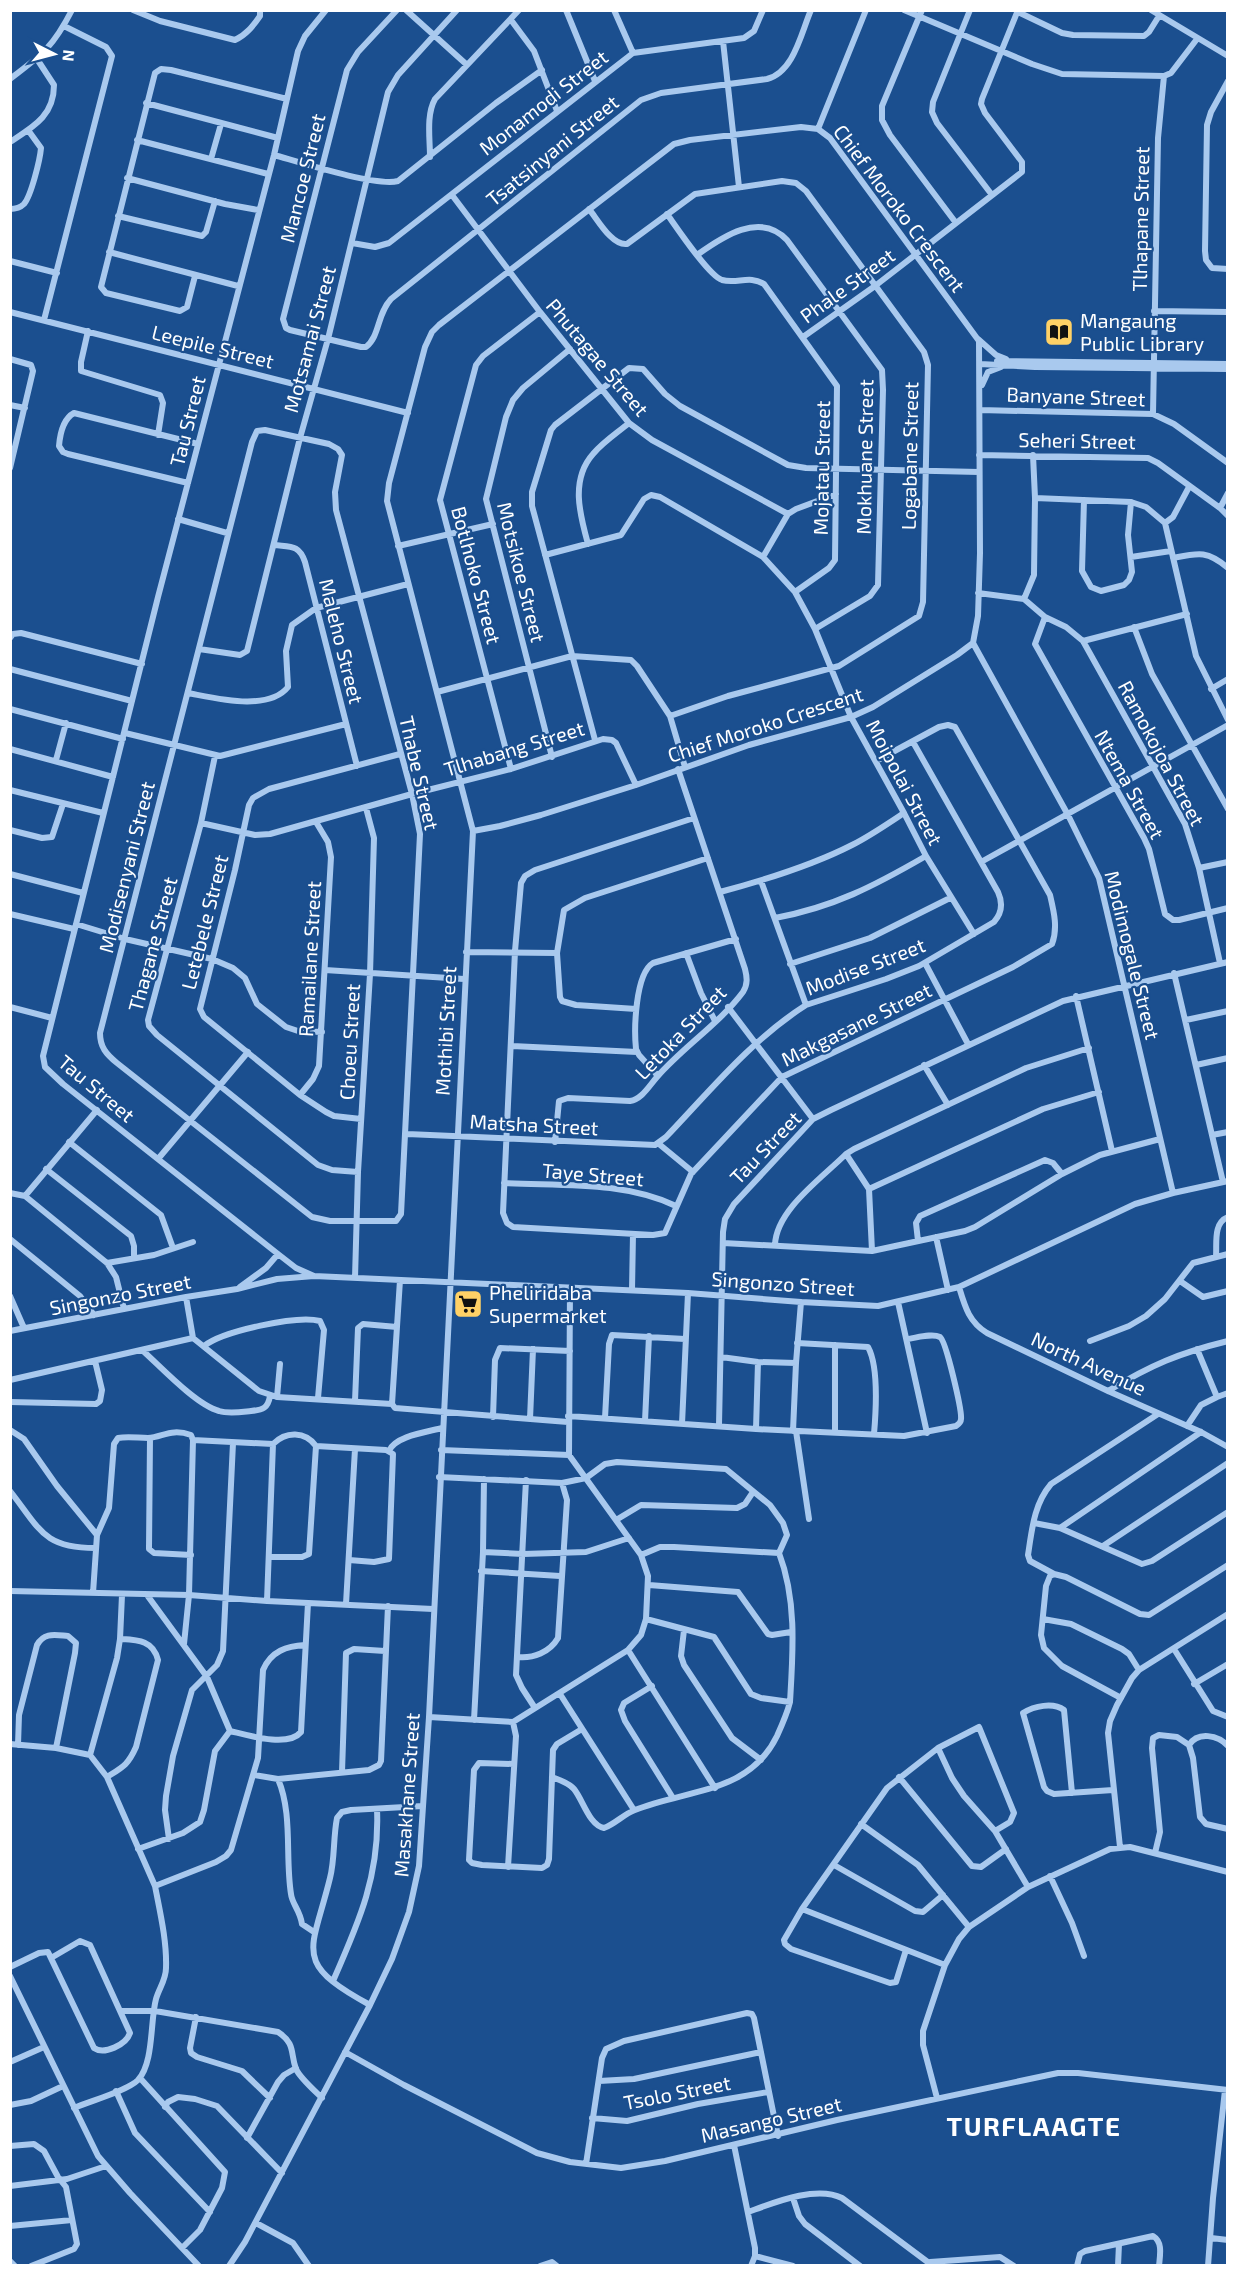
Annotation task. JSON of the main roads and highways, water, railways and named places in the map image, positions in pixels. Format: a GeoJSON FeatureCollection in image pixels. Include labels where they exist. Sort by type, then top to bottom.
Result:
{"type":"FeatureCollection","features":[{"type":"Feature","properties":{"kind":"place","name":"Mangaung Public Library"},"geometry":{"type":"Point","coordinates":[1059,332]}},
{"type":"Feature","properties":{"kind":"place","name":"Pheliridaba Supermarket"},"geometry":{"type":"Point","coordinates":[468,1304]}},
{"type":"Feature","properties":{"kind":"district","name":"TURFLAAGTE"},"geometry":{"type":"Point","coordinates":[1034,2125]}}]}
